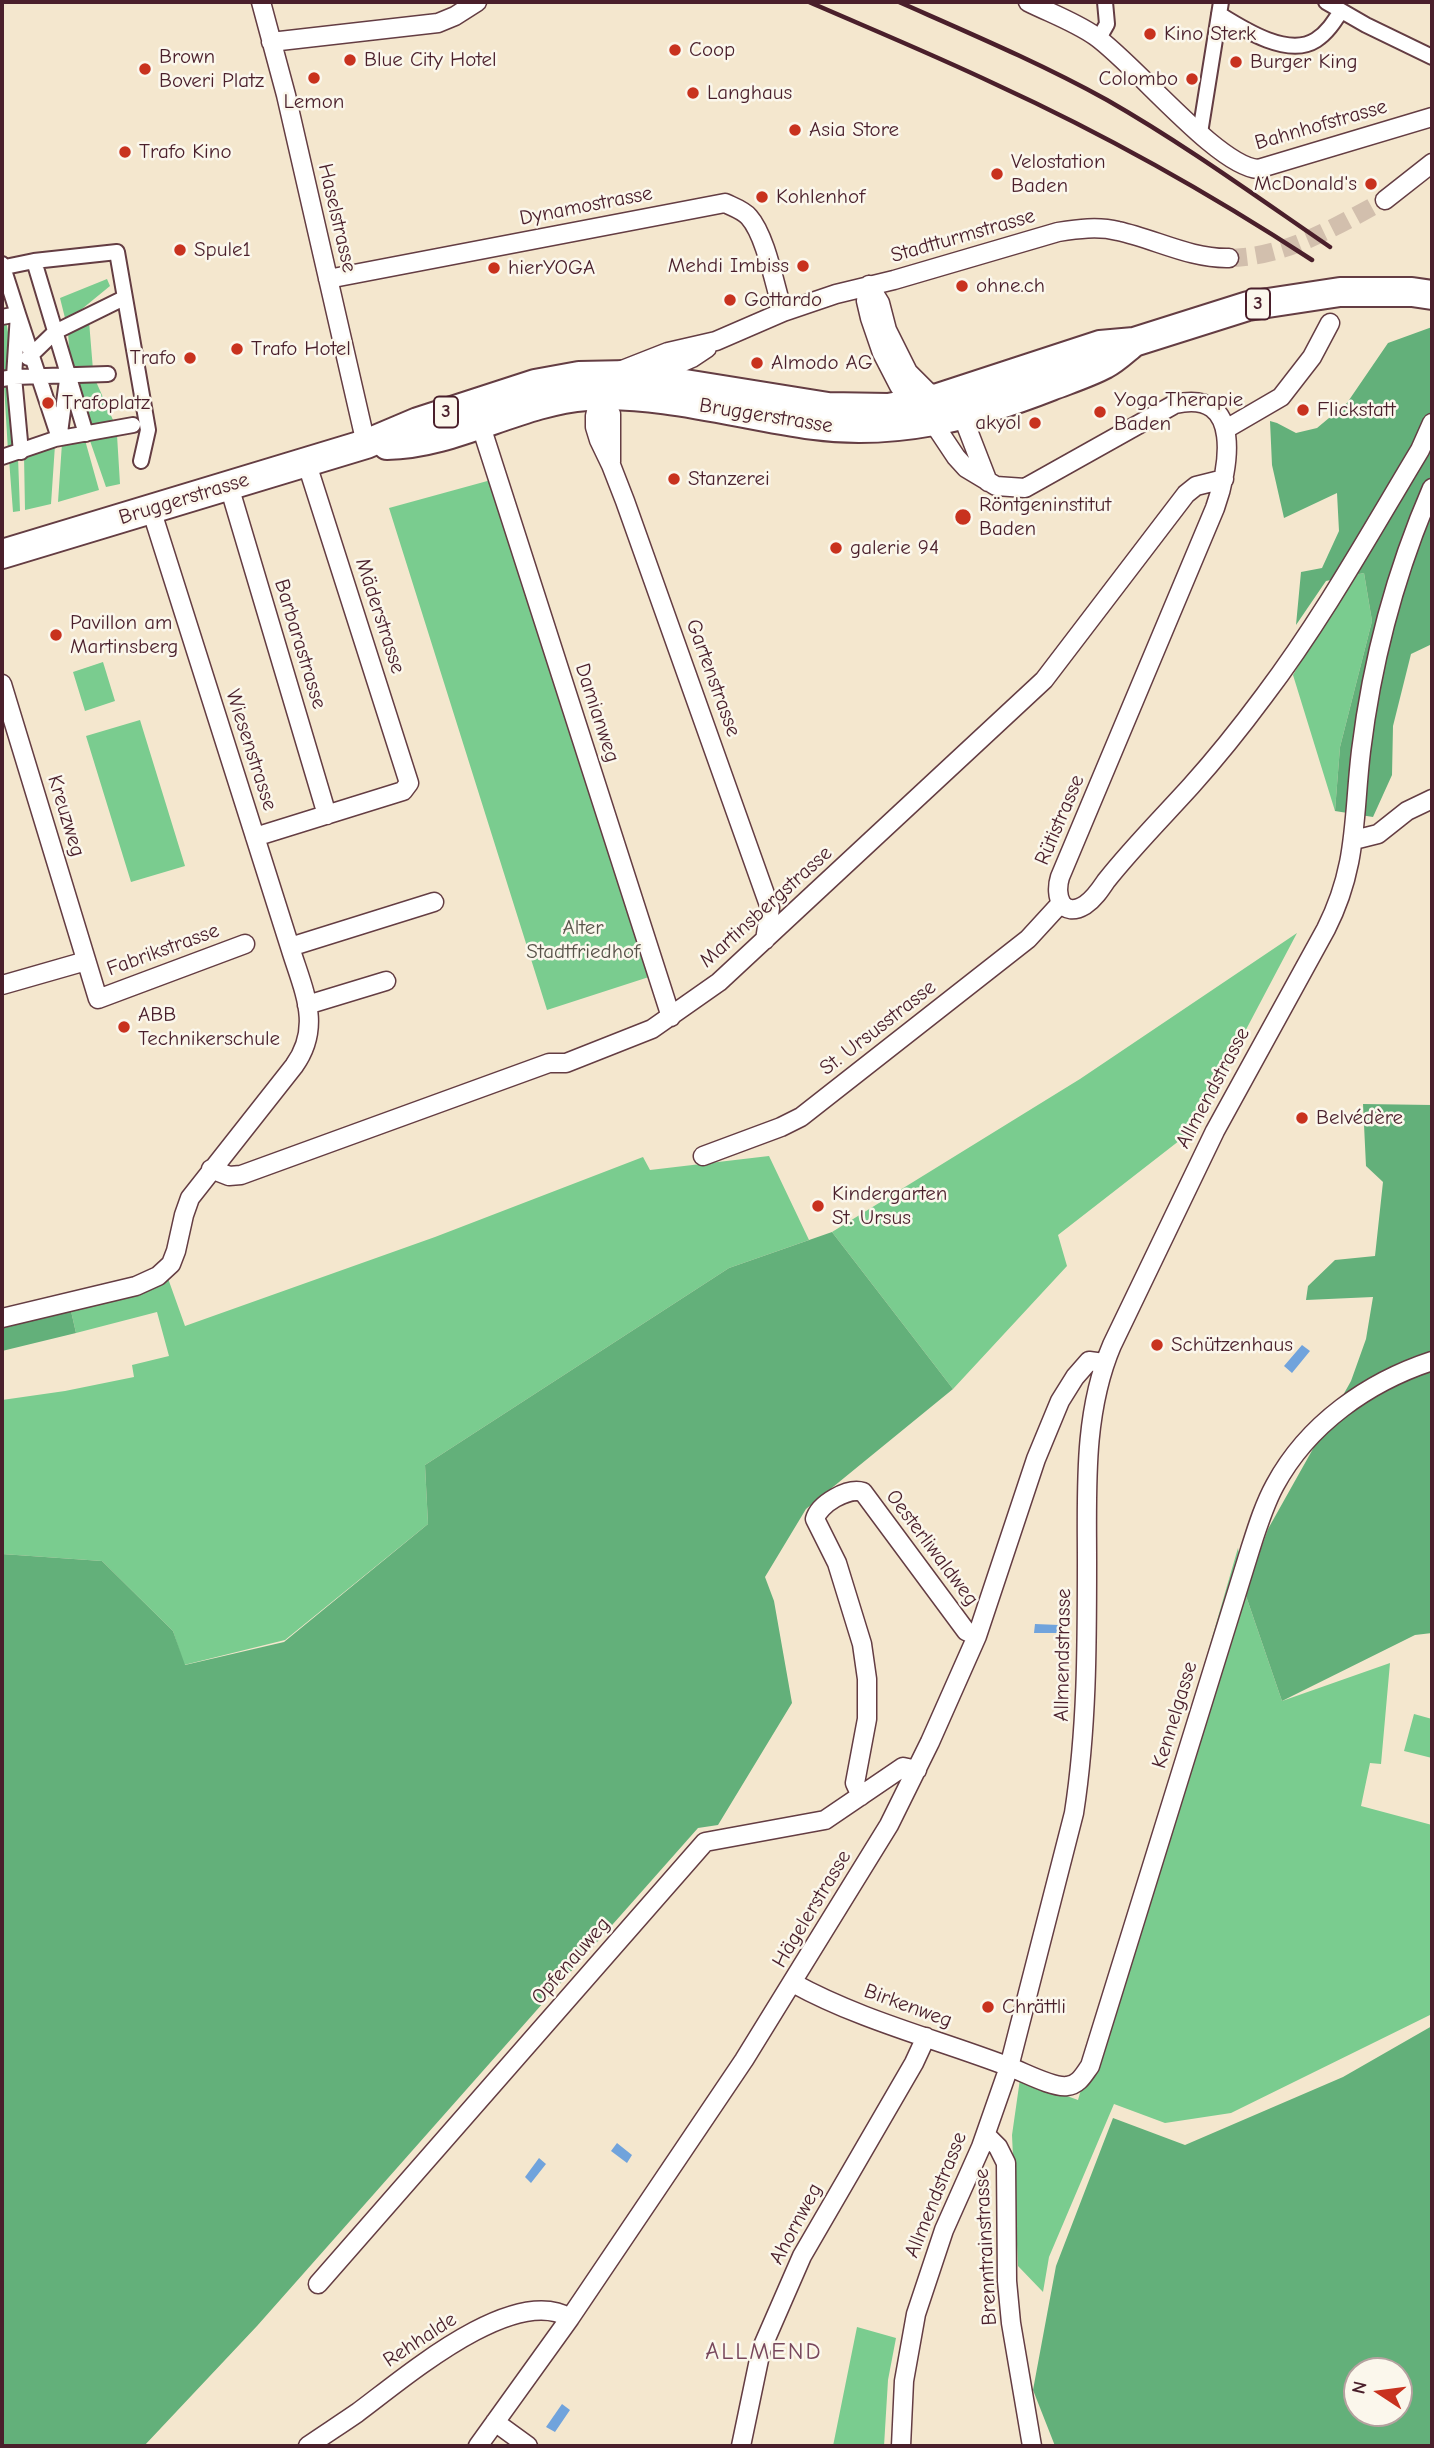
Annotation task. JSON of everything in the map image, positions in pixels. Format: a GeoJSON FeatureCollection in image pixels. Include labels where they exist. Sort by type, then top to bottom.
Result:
{"type":"FeatureCollection","features":[{"type":"Feature","properties":{"kind":"main road","name":"Bruggerstrasse"},"geometry":{"type":"LineString","coordinates":[[366,444],[414,443],[562,400],[611,395],[659,399],[826,427],[890,428],[928,408],[1100,345],[1134,342],[1248,306],[1307,295],[1367,291],[1432,295]]}},
{"type":"Feature","properties":{"kind":"main road","name":"Bruggerstrasse"},"geometry":{"type":"LineString","coordinates":[[611,395],[647,377],[828,407],[928,408],[962,415],[1010,403],[1107,363],[1134,342]]}},
{"type":"Feature","properties":{"kind":"main road","name":"Bruggerstrasse"},"geometry":{"type":"LineString","coordinates":[[2,554],[366,444],[399,429],[548,380],[579,376],[611,395]]}},
{"type":"Feature","properties":{"kind":"street","name":"Haselstrasse"},"geometry":{"type":"LineString","coordinates":[[261,2],[366,444]]}},
{"type":"Feature","properties":{"kind":"street"},"geometry":{"type":"LineString","coordinates":[[271,42],[438,23],[477,2]]}},
{"type":"Feature","properties":{"kind":"street","name":"Bahnhofstrasse"},"geometry":{"type":"LineString","coordinates":[[1028,2],[1098,38],[1200,133],[1241,165],[1258,169],[1432,117]]}},
{"type":"Feature","properties":{"kind":"street"},"geometry":{"type":"LineString","coordinates":[[1098,38],[1107,24],[1105,2]]}},
{"type":"Feature","properties":{"kind":"street"},"geometry":{"type":"LineString","coordinates":[[1326,2],[1432,57]]}},
{"type":"Feature","properties":{"kind":"street"},"geometry":{"type":"LineString","coordinates":[[1200,133],[1220,8],[1259,39],[1295,45],[1314,42],[1330,29],[1341,11]]}},
{"type":"Feature","properties":{"kind":"street"},"geometry":{"type":"LineString","coordinates":[[1385,200],[1432,163]]}},
{"type":"Feature","properties":{"kind":"street","name":"Dynamostrasse"},"geometry":{"type":"LineString","coordinates":[[328,279],[725,203],[738,208],[749,217],[761,237],[783,312]]}},
{"type":"Feature","properties":{"kind":"street","name":"Stadtturmstrasse"},"geometry":{"type":"LineString","coordinates":[[611,395],[668,352],[716,341],[783,312],[869,285],[1058,232],[1082,229],[1119,231],[1202,256],[1229,258]]}},
{"type":"Feature","properties":{"kind":"street"},"geometry":{"type":"LineString","coordinates":[[59,438],[3,265],[117,252],[148,430],[141,461]]}},
{"type":"Feature","properties":{"kind":"street"},"geometry":{"type":"LineString","coordinates":[[34,261],[86,434]]}},
{"type":"Feature","properties":{"kind":"street"},"geometry":{"type":"LineString","coordinates":[[869,285],[866,301],[882,353],[899,386],[928,408],[956,457],[966,468],[988,482],[1007,488],[1025,488],[1158,412],[1182,402],[1199,403],[1211,408],[1219,415],[1226,429],[1281,397],[1312,358],[1331,323]]}},
{"type":"Feature","properties":{"kind":"street"},"geometry":{"type":"LineString","coordinates":[[8,378],[55,332],[124,298]]}},
{"type":"Feature","properties":{"kind":"street"},"geometry":{"type":"LineString","coordinates":[[2,317],[18,314]]}},
{"type":"Feature","properties":{"kind":"street"},"geometry":{"type":"LineString","coordinates":[[18,314],[8,378],[21,452]]}},
{"type":"Feature","properties":{"kind":"street","name":"Stadtturmstrasse"},"geometry":{"type":"LineString","coordinates":[[647,377],[692,358],[716,341]]}},
{"type":"Feature","properties":{"kind":"street"},"geometry":{"type":"LineString","coordinates":[[8,378],[108,374]]}},
{"type":"Feature","properties":{"kind":"street"},"geometry":{"type":"LineString","coordinates":[[59,438],[68,375]]}},
{"type":"Feature","properties":{"kind":"street"},"geometry":{"type":"LineString","coordinates":[[595,427],[611,395]]}},
{"type":"Feature","properties":{"kind":"street","name":"Gartenstrasse"},"geometry":{"type":"LineString","coordinates":[[611,395],[611,465]]}},
{"type":"Feature","properties":{"kind":"street","name":"Gartenstrasse"},"geometry":{"type":"LineString","coordinates":[[562,400],[586,415],[595,427],[603,452],[611,465],[769,908],[765,940]]}},
{"type":"Feature","properties":{"kind":"street"},"geometry":{"type":"LineString","coordinates":[[962,415],[988,482]]}},
{"type":"Feature","properties":{"kind":"street","name":"Damianweg"},"geometry":{"type":"LineString","coordinates":[[480,423],[671,1017]]}},
{"type":"Feature","properties":{"kind":"street"},"geometry":{"type":"LineString","coordinates":[[1061,904],[1076,909],[1088,903],[1130,852],[1191,786],[1256,706],[1320,616],[1420,450],[1432,423]]}},
{"type":"Feature","properties":{"kind":"street"},"geometry":{"type":"LineString","coordinates":[[2,457],[59,438],[133,425]]}},
{"type":"Feature","properties":{"kind":"street","name":"Rütistrasse"},"geometry":{"type":"LineString","coordinates":[[1061,904],[1057,890],[1060,877],[1197,555],[1224,479],[1228,452],[1226,429]]}},
{"type":"Feature","properties":{"kind":"street","name":"Mäderstrasse"},"geometry":{"type":"LineString","coordinates":[[306,461],[409,777],[408,786],[403,791],[327,815]]}},
{"type":"Feature","properties":{"kind":"street","name":"Martinsbergstrasse"},"geometry":{"type":"LineString","coordinates":[[211,1169],[229,1176],[241,1175],[549,1063],[566,1063],[646,1032],[671,1017],[719,982],[789,919],[1051,673],[1190,489],[1224,479]]}},
{"type":"Feature","properties":{"kind":"street","name":"Barbarastrasse"},"geometry":{"type":"LineString","coordinates":[[229,486],[327,815]]}},
{"type":"Feature","properties":{"kind":"street"},"geometry":{"type":"LineString","coordinates":[[1432,488],[1411,536],[1380,649],[1361,751],[1354,839],[1378,834],[1407,811],[1432,799]]}},
{"type":"Feature","properties":{"kind":"street","name":"Wiesenstrasse"},"geometry":{"type":"LineString","coordinates":[[2,1318],[136,1286],[168,1268],[175,1256],[190,1198],[286,1077],[304,1051],[310,1028],[307,1005],[290,947],[151,509]]}},
{"type":"Feature","properties":{"kind":"street","name":"Kreuzweg"},"geometry":{"type":"LineString","coordinates":[[2,684],[86,961]]}},
{"type":"Feature","properties":{"kind":"street"},"geometry":{"type":"LineString","coordinates":[[256,838],[327,815]]}},
{"type":"Feature","properties":{"kind":"street","name":"Allmendstrasse"},"geometry":{"type":"LineString","coordinates":[[901,2446],[904,2381],[916,2314],[944,2230],[986,2135],[1009,2067],[1071,1826],[1080,1771],[1086,1687],[1088,1462],[1096,1393],[1104,1363],[1215,1130],[1342,896],[1354,839]]}},
{"type":"Feature","properties":{"kind":"street"},"geometry":{"type":"LineString","coordinates":[[290,947],[434,902]]}},
{"type":"Feature","properties":{"kind":"street","name":"St. Ursusstrasse"},"geometry":{"type":"LineString","coordinates":[[703,1156],[801,1117],[1028,939],[1061,904]]}},
{"type":"Feature","properties":{"kind":"street"},"geometry":{"type":"LineString","coordinates":[[769,908],[789,919]]}},
{"type":"Feature","properties":{"kind":"street","name":"Fabrikstrasse"},"geometry":{"type":"LineString","coordinates":[[2,985],[86,961],[98,999],[245,944]]}},
{"type":"Feature","properties":{"kind":"street"},"geometry":{"type":"LineString","coordinates":[[307,1005],[386,981]]}},
{"type":"Feature","properties":{"kind":"street","name":"Hägelerstrasse"},"geometry":{"type":"LineString","coordinates":[[478,2446],[570,2318],[744,2060],[876,1847],[917,1770],[977,1636],[1037,1459],[1060,1401],[1089,1361],[1104,1363]]}},
{"type":"Feature","properties":{"kind":"street","name":"Kennelgasse"},"geometry":{"type":"LineString","coordinates":[[1009,2067],[1064,2087],[1078,2082],[1090,2066],[1250,1550],[1267,1502],[1282,1473],[1319,1428],[1346,1405],[1383,1382],[1432,1361]]}},
{"type":"Feature","properties":{"kind":"street","name":"Oesterliwaldweg"},"geometry":{"type":"LineString","coordinates":[[862,1796],[855,1783],[867,1719],[867,1679],[862,1644],[837,1563],[815,1518],[817,1512],[846,1491],[863,1492],[966,1631],[977,1636]]}},
{"type":"Feature","properties":{"kind":"street","name":"Opfenauweg"},"geometry":{"type":"LineString","coordinates":[[318,2284],[705,1842],[825,1820],[903,1767],[917,1770]]}},
{"type":"Feature","properties":{"kind":"street","name":"Birkenweg"},"geometry":{"type":"LineString","coordinates":[[793,1983],[814,1995],[870,2017],[1009,2067]]}},
{"type":"Feature","properties":{"kind":"street","name":"Ahornweg"},"geometry":{"type":"LineString","coordinates":[[741,2446],[761,2350],[802,2256],[914,2063],[926,2037]]}},
{"type":"Feature","properties":{"kind":"street","name":"Brenntrainstrasse"},"geometry":{"type":"LineString","coordinates":[[986,2135],[998,2147],[1006,2164],[1007,2281],[1032,2446]]}},
{"type":"Feature","properties":{"kind":"street","name":"Rehhalde"},"geometry":{"type":"LineString","coordinates":[[308,2446],[432,2356],[469,2334],[507,2317],[539,2310],[560,2312],[570,2318]]}},
{"type":"Feature","properties":{"kind":"street"},"geometry":{"type":"LineString","coordinates":[[495,2422],[528,2446]]}},
{"type":"Feature","properties":{"kind":"green space"},"geometry":{"type":"Polygon","coordinates":[[[107,279],[110,286],[66,322],[60,298],[107,279]]]}},
{"type":"Feature","properties":{"kind":"green space"},"geometry":{"type":"Polygon","coordinates":[[[6,320],[14,369],[3,373],[2,321],[6,320]]]}},
{"type":"Feature","properties":{"kind":"green space"},"geometry":{"type":"Polygon","coordinates":[[[89,321],[93,370],[70,368],[68,330],[89,321]]]}},
{"type":"Feature","properties":{"kind":"green space"},"geometry":{"type":"Polygon","coordinates":[[[1432,327],[1432,644],[1411,654],[1393,726],[1392,775],[1373,817],[1335,811],[1340,747],[1372,621],[1364,573],[1326,581],[1296,625],[1301,572],[1322,568],[1339,531],[1337,493],[1284,518],[1272,465],[1270,421],[1296,433],[1317,428],[1347,403],[1388,343],[1432,327]]]}},
{"type":"Feature","properties":{"kind":"green space"},"geometry":{"type":"Polygon","coordinates":[[[94,377],[113,420],[89,429],[73,379],[94,377]]]}},
{"type":"Feature","properties":{"kind":"green space"},"geometry":{"type":"Polygon","coordinates":[[[13,383],[18,449],[8,451],[4,385],[13,383]]]}},
{"type":"Feature","properties":{"kind":"green space"},"geometry":{"type":"Polygon","coordinates":[[[117,435],[120,484],[106,487],[89,438],[117,435]]]}},
{"type":"Feature","properties":{"kind":"green space"},"geometry":{"type":"Polygon","coordinates":[[[85,440],[99,490],[58,502],[62,443],[85,440]]]}},
{"type":"Feature","properties":{"kind":"green space"},"geometry":{"type":"Polygon","coordinates":[[[55,445],[51,504],[25,510],[24,455],[55,445]]]}},
{"type":"Feature","properties":{"kind":"green space"},"geometry":{"type":"Polygon","coordinates":[[[18,457],[20,511],[13,512],[9,459],[18,457]]]}},
{"type":"Feature","properties":{"kind":"green space","name":"Alter Stadtfriedhof"},"geometry":{"type":"Polygon","coordinates":[[[491,480],[652,976],[547,1010],[389,508],[491,480]]]}},
{"type":"Feature","properties":{"kind":"green space"},"geometry":{"type":"Polygon","coordinates":[[[1364,573],[1372,621],[1340,747],[1335,811],[1293,675],[1350,576],[1364,573]]]}},
{"type":"Feature","properties":{"kind":"green space"},"geometry":{"type":"Polygon","coordinates":[[[103,662],[115,701],[85,711],[73,672],[103,662]]]}},
{"type":"Feature","properties":{"kind":"green space"},"geometry":{"type":"Polygon","coordinates":[[[140,720],[185,866],[131,882],[86,736],[140,720]]]}},
{"type":"Feature","properties":{"kind":"green space"},"geometry":{"type":"Polygon","coordinates":[[[1297,933],[1193,1130],[1058,1235],[1067,1266],[953,1389],[832,1232],[1080,1079],[1297,933]]]}},
{"type":"Feature","properties":{"kind":"green space"},"geometry":{"type":"Polygon","coordinates":[[[1363,1104],[1432,1105],[1432,1633],[1415,1635],[1282,1701],[1245,1593],[1268,1529],[1351,1381],[1366,1339],[1373,1297],[1306,1300],[1308,1286],[1335,1260],[1375,1256],[1383,1182],[1366,1166],[1363,1104]]]}},
{"type":"Feature","properties":{"kind":"green space"},"geometry":{"type":"Polygon","coordinates":[[[769,1156],[809,1240],[729,1268],[425,1465],[428,1524],[285,1640],[184,1665],[173,1631],[102,1561],[2,1554],[2,1400],[134,1377],[132,1365],[169,1356],[157,1312],[76,1333],[69,1302],[165,1270],[185,1326],[435,1237],[643,1157],[650,1170],[769,1156]]]}},
{"type":"Feature","properties":{"kind":"green space"},"geometry":{"type":"Polygon","coordinates":[[[832,1232],[953,1389],[806,1509],[765,1577],[774,1601],[792,1703],[718,1825],[698,1828],[257,2326],[144,2446],[2,2446],[2,1554],[102,1561],[173,1631],[185,1665],[284,1642],[428,1524],[425,1465],[729,1268],[832,1232]]]}},
{"type":"Feature","properties":{"kind":"green space"},"geometry":{"type":"Polygon","coordinates":[[[69,1302],[76,1333],[2,1351],[2,1318],[69,1302]]]}},
{"type":"Feature","properties":{"kind":"green space"},"geometry":{"type":"Polygon","coordinates":[[[1238,1548],[1245,1593],[1282,1701],[1390,1663],[1381,1764],[1370,1763],[1361,1806],[1432,1825],[1432,2014],[1231,2113],[1165,2123],[1114,2104],[1049,2257],[1043,2292],[1018,2266],[1012,2135],[1020,2079],[1078,2100],[1238,1548]]]}},
{"type":"Feature","properties":{"kind":"green space"},"geometry":{"type":"Polygon","coordinates":[[[1414,1714],[1432,1719],[1432,1758],[1404,1751],[1414,1714]]]}},
{"type":"Feature","properties":{"kind":"green space"},"geometry":{"type":"Polygon","coordinates":[[[1432,2026],[1432,2446],[1055,2446],[1033,2390],[1056,2266],[1113,2118],[1185,2145],[1343,2077],[1432,2026]]]}},
{"type":"Feature","properties":{"kind":"green space"},"geometry":{"type":"Polygon","coordinates":[[[857,2327],[896,2338],[888,2380],[884,2446],[833,2446],[857,2327]]]}},
{"type":"Feature","properties":{"kind":"water"},"geometry":{"type":"Polygon","coordinates":[[[1302,1345],[1310,1351],[1292,1373],[1284,1366],[1302,1345]]]}},
{"type":"Feature","properties":{"kind":"water"},"geometry":{"type":"Polygon","coordinates":[[[1035,1624],[1059,1625],[1059,1633],[1034,1633],[1035,1624]]]}},
{"type":"Feature","properties":{"kind":"water"},"geometry":{"type":"Polygon","coordinates":[[[617,2143],[632,2155],[627,2163],[611,2151],[617,2143]]]}},
{"type":"Feature","properties":{"kind":"water"},"geometry":{"type":"Polygon","coordinates":[[[539,2158],[546,2164],[531,2183],[525,2177],[539,2158]]]}},
{"type":"Feature","properties":{"kind":"water"},"geometry":{"type":"Polygon","coordinates":[[[562,2404],[570,2410],[555,2432],[546,2427],[562,2404]]]}},
{"type":"Feature","properties":{"kind":"tunnel"},"geometry":{"type":"LineString","coordinates":[[1229,258],[1291,246],[1329,230],[1385,200]]}},
{"type":"Feature","properties":{"kind":"railway"},"geometry":{"type":"LineString","coordinates":[[809,2],[1036,103],[1117,144],[1196,188],[1312,260]]}},
{"type":"Feature","properties":{"kind":"railway"},"geometry":{"type":"LineString","coordinates":[[899,2],[1030,61],[1107,100],[1192,153],[1330,247]]}},
{"type":"Feature","properties":{"kind":"place","name":"Kino Sterk"},"geometry":{"type":"Point","coordinates":[1150,34]}},
{"type":"Feature","properties":{"kind":"place","name":"Coop"},"geometry":{"type":"Point","coordinates":[675,50]}},
{"type":"Feature","properties":{"kind":"place","name":"Blue City Hotel"},"geometry":{"type":"Point","coordinates":[350,60]}},
{"type":"Feature","properties":{"kind":"place","name":"Burger King"},"geometry":{"type":"Point","coordinates":[1236,62]}},
{"type":"Feature","properties":{"kind":"place","name":"Brown Boveri Platz"},"geometry":{"type":"Point","coordinates":[145,69]}},
{"type":"Feature","properties":{"kind":"place","name":"Lemon"},"geometry":{"type":"Point","coordinates":[314,78]}},
{"type":"Feature","properties":{"kind":"place","name":"Colombo"},"geometry":{"type":"Point","coordinates":[1192,79]}},
{"type":"Feature","properties":{"kind":"place","name":"Langhaus"},"geometry":{"type":"Point","coordinates":[693,93]}},
{"type":"Feature","properties":{"kind":"place","name":"Asia Store"},"geometry":{"type":"Point","coordinates":[795,130]}},
{"type":"Feature","properties":{"kind":"place","name":"Trafo Kino"},"geometry":{"type":"Point","coordinates":[125,152]}},
{"type":"Feature","properties":{"kind":"place","name":"Velostation Baden"},"geometry":{"type":"Point","coordinates":[997,174]}},
{"type":"Feature","properties":{"kind":"place","name":"McDonald's"},"geometry":{"type":"Point","coordinates":[1371,184]}},
{"type":"Feature","properties":{"kind":"place","name":"Kohlenhof"},"geometry":{"type":"Point","coordinates":[762,197]}},
{"type":"Feature","properties":{"kind":"place","name":"Spule1"},"geometry":{"type":"Point","coordinates":[180,250]}},
{"type":"Feature","properties":{"kind":"place","name":"Mehdi Imbiss"},"geometry":{"type":"Point","coordinates":[803,266]}},
{"type":"Feature","properties":{"kind":"place","name":"hierYOGA"},"geometry":{"type":"Point","coordinates":[494,268]}},
{"type":"Feature","properties":{"kind":"place","name":"ohne.ch"},"geometry":{"type":"Point","coordinates":[962,286]}},
{"type":"Feature","properties":{"kind":"place","name":"Gottardo"},"geometry":{"type":"Point","coordinates":[730,300]}},
{"type":"Feature","properties":{"kind":"place","name":"Trafo Hotel"},"geometry":{"type":"Point","coordinates":[237,349]}},
{"type":"Feature","properties":{"kind":"place","name":"Trafo"},"geometry":{"type":"Point","coordinates":[190,358]}},
{"type":"Feature","properties":{"kind":"place","name":"Almodo AG"},"geometry":{"type":"Point","coordinates":[757,363]}},
{"type":"Feature","properties":{"kind":"place","name":"Trafoplatz"},"geometry":{"type":"Point","coordinates":[48,403]}},
{"type":"Feature","properties":{"kind":"place","name":"Flickstatt"},"geometry":{"type":"Point","coordinates":[1303,410]}},
{"type":"Feature","properties":{"kind":"place","name":"Yoga Therapie Baden"},"geometry":{"type":"Point","coordinates":[1100,412]}},
{"type":"Feature","properties":{"kind":"place","name":"akyol"},"geometry":{"type":"Point","coordinates":[1035,423]}},
{"type":"Feature","properties":{"kind":"place","name":"Stanzerei"},"geometry":{"type":"Point","coordinates":[674,479]}},
{"type":"Feature","properties":{"kind":"place","name":"Röntgeninstitut Baden"},"geometry":{"type":"Point","coordinates":[963,517]}},
{"type":"Feature","properties":{"kind":"place","name":"galerie 94"},"geometry":{"type":"Point","coordinates":[836,548]}},
{"type":"Feature","properties":{"kind":"place","name":"Pavillon am Martinsberg"},"geometry":{"type":"Point","coordinates":[56,635]}},
{"type":"Feature","properties":{"kind":"place","name":"ABB Technikerschule"},"geometry":{"type":"Point","coordinates":[124,1027]}},
{"type":"Feature","properties":{"kind":"place","name":"Belvédère"},"geometry":{"type":"Point","coordinates":[1302,1118]}},
{"type":"Feature","properties":{"kind":"place","name":"Kindergarten St. Ursus"},"geometry":{"type":"Point","coordinates":[818,1206]}},
{"type":"Feature","properties":{"kind":"place","name":"Schützenhaus"},"geometry":{"type":"Point","coordinates":[1157,1345]}},
{"type":"Feature","properties":{"kind":"place","name":"Chrättli"},"geometry":{"type":"Point","coordinates":[988,2007]}},
{"type":"Feature","properties":{"kind":"district","name":"ALLMEND"},"geometry":{"type":"Point","coordinates":[764,2352]}}]}
